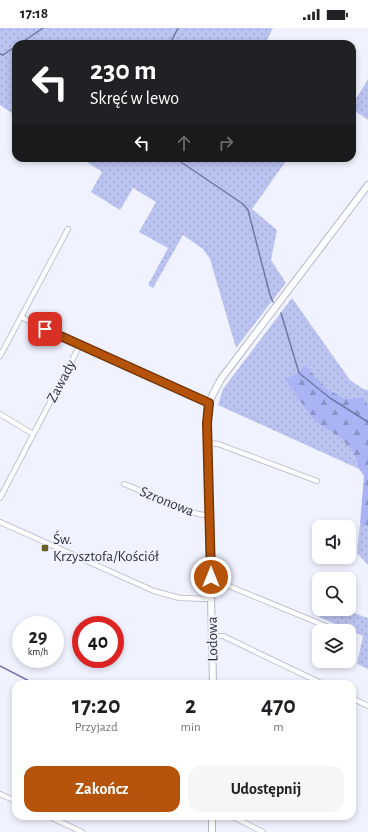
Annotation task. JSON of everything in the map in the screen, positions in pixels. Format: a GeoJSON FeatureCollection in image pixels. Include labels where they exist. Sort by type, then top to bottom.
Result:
{"type":"FeatureCollection","features":[{"type":"Feature","properties":{"kind":"street"},"geometry":{"type":"LineString","coordinates":[[80,345],[209,403],[221,379],[368,186]]}},
{"type":"Feature","properties":{"kind":"street"},"geometry":{"type":"LineString","coordinates":[[0,356],[68,229]]}},
{"type":"Feature","properties":{"kind":"street","name":"Zawady"},"geometry":{"type":"LineString","coordinates":[[0,498],[80,345],[21,318]]}},
{"type":"Feature","properties":{"kind":"street","name":"Lodowa"},"geometry":{"type":"LineString","coordinates":[[209,403],[207,418],[213,680]]}},
{"type":"Feature","properties":{"kind":"street"},"geometry":{"type":"LineString","coordinates":[[0,414],[33,434]]}},
{"type":"Feature","properties":{"kind":"street"},"geometry":{"type":"LineString","coordinates":[[208,443],[218,444],[317,481]]}},
{"type":"Feature","properties":{"kind":"street","name":"Szronowa"},"geometry":{"type":"LineString","coordinates":[[124,484],[198,514],[210,516]]}},
{"type":"Feature","properties":{"kind":"street"},"geometry":{"type":"LineString","coordinates":[[0,522],[154,591],[180,598],[211,599]]}},
{"type":"Feature","properties":{"kind":"street"},"geometry":{"type":"LineString","coordinates":[[211,582],[224,584],[321,624]]}},
{"type":"Feature","properties":{"kind":"street"},"geometry":{"type":"LineString","coordinates":[[212,636],[223,636],[314,680]]}},
{"type":"Feature","properties":{"kind":"street"},"geometry":{"type":"LineString","coordinates":[[356,700],[368,706]]}},
{"type":"Feature","properties":{"kind":"street"},"geometry":{"type":"LineString","coordinates":[[0,794],[12,799]]}},
{"type":"Feature","properties":{"kind":"street"},"geometry":{"type":"LineString","coordinates":[[56,820],[82,832]]}},
{"type":"Feature","properties":{"kind":"street"},"geometry":{"type":"LineString","coordinates":[[212,820],[212,832]]}},
{"type":"Feature","properties":{"kind":"street"},"geometry":{"type":"LineString","coordinates":[[239,820],[263,832]]}},
{"type":"Feature","properties":{"kind":"shaded area"},"geometry":{"type":"Polygon","coordinates":[[[0,28],[273,28],[267,40],[12,40],[12,113],[0,105],[0,28]]]}},
{"type":"Feature","properties":{"kind":"shaded area"},"geometry":{"type":"Polygon","coordinates":[[[368,79],[368,120],[356,112],[356,99],[368,79]]]}},
{"type":"Feature","properties":{"kind":"shaded area"},"geometry":{"type":"Polygon","coordinates":[[[87,162],[285,162],[252,209],[277,230],[271,260],[286,283],[236,348],[210,259],[203,249],[183,235],[153,288],[148,285],[168,248],[139,232],[156,202],[133,188],[120,210],[91,192],[102,172],[87,162]]]}},
{"type":"Feature","properties":{"kind":"shaded area"},"geometry":{"type":"Polygon","coordinates":[[[292,298],[350,380],[363,389],[368,390],[368,405],[363,397],[345,399],[326,388],[305,365],[303,404],[315,422],[341,438],[354,454],[359,469],[218,405],[223,389],[292,298]]]}},
{"type":"Feature","properties":{"kind":"shaded area"},"geometry":{"type":"Polygon","coordinates":[[[360,524],[368,527],[368,565],[357,553],[360,524]]]}},
{"type":"Feature","properties":{"kind":"shaded area"},"geometry":{"type":"Polygon","coordinates":[[[356,614],[368,618],[368,669],[357,664],[363,636],[356,633],[356,624],[335,624],[319,617],[356,616],[356,614]]]}},
{"type":"Feature","properties":{"kind":"green space"},"geometry":{"type":"Polygon","coordinates":[[[305,365],[326,388],[345,399],[363,397],[368,405],[368,527],[360,524],[364,476],[359,469],[354,454],[341,438],[315,422],[285,379],[299,373],[305,365]]]}},
{"type":"Feature","properties":{"kind":"waterway"},"geometry":{"type":"LineString","coordinates":[[26,40],[43,28]]}},
{"type":"Feature","properties":{"kind":"waterway"},"geometry":{"type":"LineString","coordinates":[[172,40],[178,28]]}},
{"type":"Feature","properties":{"kind":"waterway"},"geometry":{"type":"LineString","coordinates":[[0,54],[3,55],[12,49]]}},
{"type":"Feature","properties":{"kind":"waterway"},"geometry":{"type":"LineString","coordinates":[[181,162],[243,204],[248,210],[273,302]]}},
{"type":"Feature","properties":{"kind":"waterway"},"geometry":{"type":"LineString","coordinates":[[281,313],[299,373],[330,398],[368,422]]}},
{"type":"Feature","properties":{"kind":"waterway"},"geometry":{"type":"LineString","coordinates":[[0,666],[27,680]]}},
{"type":"Feature","properties":{"kind":"place","name":"Św. Krzysztofa/Kościół"},"geometry":{"type":"Point","coordinates":[45,548]}},
{"type":"Feature","properties":{"kind":"route"},"geometry":{"type":"LineString","coordinates":[[45,329],[209,403],[207,423],[211,577]]}}]}
